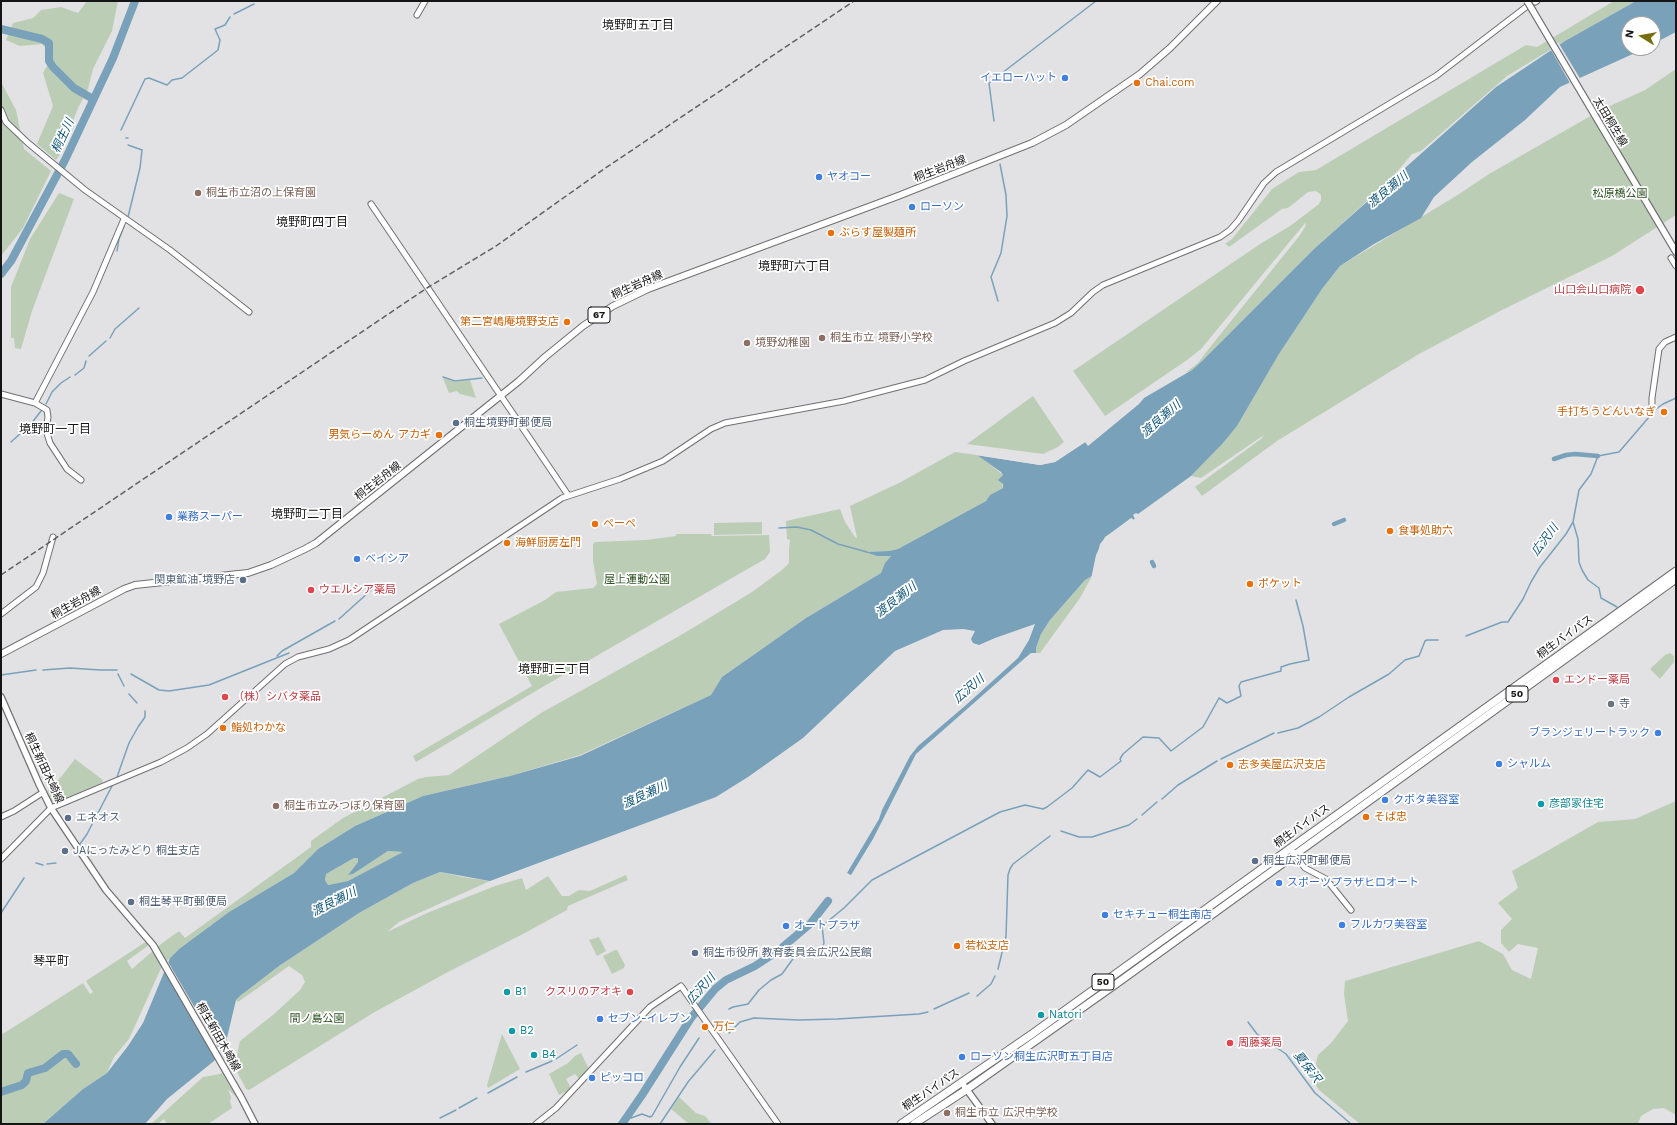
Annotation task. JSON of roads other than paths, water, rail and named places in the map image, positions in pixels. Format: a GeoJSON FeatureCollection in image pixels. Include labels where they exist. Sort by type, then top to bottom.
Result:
{"type":"FeatureCollection","features":[{"type":"Feature","properties":{"kind":"highway","name":"桐生バイパス"},"geometry":{"type":"LineString","coordinates":[[1292,851],[1637,608],[1676,573]]}},
{"type":"Feature","properties":{"kind":"highway","name":"桐生バイパス"},"geometry":{"type":"LineString","coordinates":[[914,1124],[964,1086],[1676,573]]}},
{"type":"Feature","properties":{"kind":"highway","name":"50"},"geometry":{"type":"LineString","coordinates":[[1637,608],[1651,602],[1676,584]]}},
{"type":"Feature","properties":{"kind":"highway","name":"桐生バイパス"},"geometry":{"type":"LineString","coordinates":[[901,1124],[964,1086]]}},
{"type":"Feature","properties":{"kind":"main road","name":"桐生岩舟線"},"geometry":{"type":"LineString","coordinates":[[1,654],[46,632],[99,601],[130,587],[248,573],[271,565],[305,549],[325,536],[501,396],[583,326],[613,306],[640,292],[1032,144],[1066,125],[1140,74],[1170,48],[1217,1]]}},
{"type":"Feature","properties":{"kind":"main road","name":"太田桐生線"},"geometry":{"type":"LineString","coordinates":[[1526,4],[1533,11],[1676,252]]}},
{"type":"Feature","properties":{"kind":"main road","name":"桐生新田木崎線"},"geometry":{"type":"LineString","coordinates":[[1,697],[42,793],[106,890],[149,940],[255,1124]]}},
{"type":"Feature","properties":{"kind":"main road"},"geometry":{"type":"LineString","coordinates":[[964,1086],[992,1124]]}},
{"type":"Feature","properties":{"kind":"street"},"geometry":{"type":"LineString","coordinates":[[417,15],[425,1]]}},
{"type":"Feature","properties":{"kind":"street"},"geometry":{"type":"LineString","coordinates":[[1,859],[51,808],[161,762],[187,748],[207,734],[285,664],[298,657],[329,649],[349,640],[568,495],[620,479],[663,461],[711,429],[725,423],[840,402],[925,380],[964,360],[1055,323],[1071,313],[1093,292],[1103,286],[1169,257],[1212,241],[1225,234],[1238,221],[1264,183],[1276,172],[1436,76],[1526,4]]}},
{"type":"Feature","properties":{"kind":"street"},"geometry":{"type":"LineString","coordinates":[[1,110],[6,122],[28,143],[83,188],[124,219],[170,250],[248,312]]}},
{"type":"Feature","properties":{"kind":"street"},"geometry":{"type":"LineString","coordinates":[[371,204],[568,495]]}},
{"type":"Feature","properties":{"kind":"street"},"geometry":{"type":"LineString","coordinates":[[35,403],[93,292],[124,219]]}},
{"type":"Feature","properties":{"kind":"street"},"geometry":{"type":"LineString","coordinates":[[1670,258],[1676,266]]}},
{"type":"Feature","properties":{"kind":"street"},"geometry":{"type":"LineString","coordinates":[[1652,408],[1659,349],[1664,342],[1676,336]]}},
{"type":"Feature","properties":{"kind":"street"},"geometry":{"type":"LineString","coordinates":[[1,394],[35,403],[45,408],[48,412],[46,434],[52,447],[67,469],[81,480]]}},
{"type":"Feature","properties":{"kind":"street"},"geometry":{"type":"LineString","coordinates":[[1,614],[36,587],[43,573],[53,537]]}},
{"type":"Feature","properties":{"kind":"street"},"geometry":{"type":"LineString","coordinates":[[1,817],[14,811],[42,793]]}},
{"type":"Feature","properties":{"kind":"street"},"geometry":{"type":"LineString","coordinates":[[1292,851],[1305,868],[1326,879],[1351,910]]}},
{"type":"Feature","properties":{"kind":"street"},"geometry":{"type":"LineString","coordinates":[[536,1124],[556,1108],[650,1006],[681,986],[778,1124]]}},
{"type":"Feature","properties":{"kind":"water","name":"渡良瀬川"},"geometry":{"type":"Polygon","coordinates":[[[1636,1],[1676,1],[1676,32],[1661,40],[1661,16],[1621,16],[1621,56],[1628,56],[1560,87],[1525,120],[1472,162],[1434,197],[1421,218],[1374,244],[1340,266],[1322,289],[1279,354],[1237,426],[1222,444],[1191,476],[1138,514],[1136,513],[1133,515],[1135,519],[1133,520],[1131,518],[1106,537],[1100,544],[1092,576],[1085,580],[1050,620],[1041,634],[1036,648],[1036,653],[1031,653],[1025,658],[916,754],[873,839],[851,875],[847,873],[879,819],[882,810],[910,756],[918,746],[1018,658],[1029,640],[1035,624],[979,645],[973,643],[971,639],[975,631],[963,629],[943,630],[895,651],[803,738],[748,777],[716,797],[490,881],[440,872],[413,883],[359,913],[279,966],[240,996],[236,1000],[226,1042],[214,1061],[167,1099],[145,1124],[43,1124],[83,1089],[107,1073],[128,1046],[143,1023],[170,958],[179,949],[229,912],[294,873],[318,849],[355,826],[423,796],[510,776],[580,756],[711,695],[722,677],[806,618],[881,573],[885,563],[891,556],[877,556],[865,552],[898,549],[986,501],[990,495],[1003,488],[1003,484],[998,480],[1003,475],[1001,472],[977,455],[1040,465],[1055,462],[1085,442],[1088,446],[1139,404],[1144,398],[1192,370],[1315,248],[1496,87],[1565,41],[1636,1]],[[388,851],[353,874],[348,875],[358,862],[358,858],[354,858],[326,874],[325,880],[328,885],[348,881],[403,852],[388,851]]]}},
{"type":"Feature","properties":{"kind":"waterway","name":"桐生川"},"geometry":{"type":"LineString","coordinates":[[1,274],[11,261],[65,160],[113,58],[135,1]]}},
{"type":"Feature","properties":{"kind":"waterway"},"geometry":{"type":"LineString","coordinates":[[994,121],[989,83],[1096,1]]}},
{"type":"Feature","properties":{"kind":"waterway"},"geometry":{"type":"LineString","coordinates":[[234,14],[254,4]]}},
{"type":"Feature","properties":{"kind":"waterway"},"geometry":{"type":"LineString","coordinates":[[121,130],[145,79],[149,78],[167,85],[172,80],[182,78],[218,50],[220,40],[215,29],[225,25],[230,17]]}},
{"type":"Feature","properties":{"kind":"waterway"},"geometry":{"type":"LineString","coordinates":[[1,29],[42,39],[49,43],[49,61],[53,67],[74,88],[93,99]]}},
{"type":"Feature","properties":{"kind":"waterway"},"geometry":{"type":"LineString","coordinates":[[128,145],[142,150],[140,168],[128,217]]}},
{"type":"Feature","properties":{"kind":"waterway"},"geometry":{"type":"LineString","coordinates":[[998,301],[991,277],[1001,253],[1007,216],[1006,195],[1000,164]]}},
{"type":"Feature","properties":{"kind":"waterway"},"geometry":{"type":"LineString","coordinates":[[117,251],[119,239],[124,226]]}},
{"type":"Feature","properties":{"kind":"waterway"},"geometry":{"type":"LineString","coordinates":[[110,338],[115,329],[139,308]]}},
{"type":"Feature","properties":{"kind":"waterway"},"geometry":{"type":"LineString","coordinates":[[89,356],[106,341]]}},
{"type":"Feature","properties":{"kind":"waterway"},"geometry":{"type":"LineString","coordinates":[[75,375],[84,368],[86,361]]}},
{"type":"Feature","properties":{"kind":"waterway"},"geometry":{"type":"LineString","coordinates":[[46,404],[52,392],[70,377]]}},
{"type":"Feature","properties":{"kind":"waterway"},"geometry":{"type":"LineString","coordinates":[[443,377],[455,381],[482,378]]}},
{"type":"Feature","properties":{"kind":"waterway","name":"広沢川"},"geometry":{"type":"LineString","coordinates":[[1466,636],[1502,622],[1508,622],[1523,599],[1540,567],[1566,534],[1573,522],[1579,490],[1591,474],[1598,456],[1619,452],[1656,409],[1676,398]]}},
{"type":"Feature","properties":{"kind":"waterway"},"geometry":{"type":"LineString","coordinates":[[11,442],[31,424],[41,411]]}},
{"type":"Feature","properties":{"kind":"waterway"},"geometry":{"type":"LineString","coordinates":[[1554,459],[1575,454],[1598,456]]}},
{"type":"Feature","properties":{"kind":"waterway"},"geometry":{"type":"LineString","coordinates":[[1334,524],[1344,520]]}},
{"type":"Feature","properties":{"kind":"waterway"},"geometry":{"type":"LineString","coordinates":[[1573,522],[1578,539],[1579,562],[1582,570],[1588,580],[1599,588],[1601,598],[1617,607]]}},
{"type":"Feature","properties":{"kind":"waterway"},"geometry":{"type":"LineString","coordinates":[[779,528],[797,527],[811,530],[838,544],[867,552]]}},
{"type":"Feature","properties":{"kind":"waterway"},"geometry":{"type":"LineString","coordinates":[[1152,562],[1154,566]]}},
{"type":"Feature","properties":{"kind":"waterway"},"geometry":{"type":"LineString","coordinates":[[339,619],[379,583]]}},
{"type":"Feature","properties":{"kind":"waterway"},"geometry":{"type":"LineString","coordinates":[[729,1009],[748,1004],[759,990],[771,980],[782,974],[795,956],[822,948],[824,943],[822,926],[844,908],[872,880],[1000,812],[1025,805],[1043,809],[1047,807],[1072,788],[1088,770],[1100,777],[1121,761],[1120,759],[1123,754],[1143,737],[1159,738],[1171,751],[1203,727],[1219,698],[1227,703],[1241,696],[1239,686],[1241,682],[1281,671],[1281,667],[1290,664],[1309,660],[1303,626],[1296,600]]}},
{"type":"Feature","properties":{"kind":"waterway"},"geometry":{"type":"LineString","coordinates":[[277,656],[282,651],[335,621]]}},
{"type":"Feature","properties":{"kind":"waterway","name":"広沢川"},"geometry":{"type":"LineString","coordinates":[[1278,733],[1298,728],[1319,717],[1349,697],[1389,674],[1405,660],[1419,656],[1425,641],[1438,640]]}},
{"type":"Feature","properties":{"kind":"waterway"},"geometry":{"type":"LineString","coordinates":[[131,674],[159,690],[169,691],[209,685],[289,653]]}},
{"type":"Feature","properties":{"kind":"waterway"},"geometry":{"type":"LineString","coordinates":[[43,670],[70,668],[117,670]]}},
{"type":"Feature","properties":{"kind":"waterway"},"geometry":{"type":"LineString","coordinates":[[1,675],[36,670]]}},
{"type":"Feature","properties":{"kind":"waterway"},"geometry":{"type":"LineString","coordinates":[[118,674],[124,686]]}},
{"type":"Feature","properties":{"kind":"waterway"},"geometry":{"type":"LineString","coordinates":[[129,694],[137,703]]}},
{"type":"Feature","properties":{"kind":"waterway"},"geometry":{"type":"LineString","coordinates":[[117,777],[129,743],[145,717],[145,711]]}},
{"type":"Feature","properties":{"kind":"waterway","name":"広沢川"},"geometry":{"type":"LineString","coordinates":[[1221,759],[1274,733]]}},
{"type":"Feature","properties":{"kind":"waterway","name":"広沢川"},"geometry":{"type":"LineString","coordinates":[[1162,799],[1178,785],[1217,761]]}},
{"type":"Feature","properties":{"kind":"waterway"},"geometry":{"type":"LineString","coordinates":[[80,844],[87,834],[112,786]]}},
{"type":"Feature","properties":{"kind":"waterway","name":"広沢川"},"geometry":{"type":"LineString","coordinates":[[1142,815],[1157,802]]}},
{"type":"Feature","properties":{"kind":"waterway","name":"広沢川"},"geometry":{"type":"LineString","coordinates":[[1061,831],[1079,837],[1092,837],[1129,825],[1137,819]]}},
{"type":"Feature","properties":{"kind":"waterway","name":"広沢川"},"geometry":{"type":"LineString","coordinates":[[998,969],[1006,936],[1008,875],[1010,869],[1013,864],[1050,836]]}},
{"type":"Feature","properties":{"kind":"waterway"},"geometry":{"type":"LineString","coordinates":[[36,863],[43,865]]}},
{"type":"Feature","properties":{"kind":"waterway"},"geometry":{"type":"LineString","coordinates":[[47,864],[56,863]]}},
{"type":"Feature","properties":{"kind":"waterway"},"geometry":{"type":"LineString","coordinates":[[1,913],[24,878]]}},
{"type":"Feature","properties":{"kind":"waterway","name":"広沢川"},"geometry":{"type":"LineString","coordinates":[[622,1124],[691,1018],[715,989],[726,980],[755,966],[778,951],[810,924],[828,901]]}},
{"type":"Feature","properties":{"kind":"waterway","name":"広沢川"},"geometry":{"type":"LineString","coordinates":[[977,996],[991,984],[995,976]]}},
{"type":"Feature","properties":{"kind":"waterway","name":"広沢川"},"geometry":{"type":"LineString","coordinates":[[934,1009],[969,993]]}},
{"type":"Feature","properties":{"kind":"waterway"},"geometry":{"type":"LineString","coordinates":[[729,1033],[740,1022],[754,1018],[798,1020],[837,1019],[919,1014],[928,1012]]}},
{"type":"Feature","properties":{"kind":"waterway","name":"夏保沢"},"geometry":{"type":"LineString","coordinates":[[1248,1022],[1257,1034],[1286,1054],[1315,1093],[1351,1124]]}},
{"type":"Feature","properties":{"kind":"waterway"},"geometry":{"type":"LineString","coordinates":[[627,1116],[631,1118],[642,1114],[650,1117],[652,1116],[680,1067],[699,1038]]}},
{"type":"Feature","properties":{"kind":"waterway"},"geometry":{"type":"LineString","coordinates":[[556,1059],[577,1045]]}},
{"type":"Feature","properties":{"kind":"waterway"},"geometry":{"type":"LineString","coordinates":[[660,1124],[688,1082],[715,1050]]}},
{"type":"Feature","properties":{"kind":"waterway"},"geometry":{"type":"LineString","coordinates":[[1,1092],[22,1085],[26,1081],[28,1073],[45,1068],[63,1054],[68,1054],[76,1064]]}},
{"type":"Feature","properties":{"kind":"waterway"},"geometry":{"type":"LineString","coordinates":[[526,1072],[552,1061]]}},
{"type":"Feature","properties":{"kind":"waterway"},"geometry":{"type":"LineString","coordinates":[[488,1093],[517,1077]]}},
{"type":"Feature","properties":{"kind":"waterway"},"geometry":{"type":"LineString","coordinates":[[459,1108],[477,1098]]}},
{"type":"Feature","properties":{"kind":"waterway"},"geometry":{"type":"LineString","coordinates":[[440,1118],[456,1110]]}},
{"type":"Feature","properties":{"kind":"railway"},"geometry":{"type":"LineString","coordinates":[[1,575],[427,288],[496,246],[604,169],[854,1]]}},
{"type":"Feature","properties":{"kind":"place","name":"イエローハット"},"geometry":{"type":"Point","coordinates":[1065,78]}},
{"type":"Feature","properties":{"kind":"place","name":"Chai.com"},"geometry":{"type":"Point","coordinates":[1137,83]}},
{"type":"Feature","properties":{"kind":"place","name":"ヤオコー"},"geometry":{"type":"Point","coordinates":[819,177]}},
{"type":"Feature","properties":{"kind":"place","name":"桐生市立沼の上保育園"},"geometry":{"type":"Point","coordinates":[198,193]}},
{"type":"Feature","properties":{"kind":"place","name":"ローソン"},"geometry":{"type":"Point","coordinates":[912,207]}},
{"type":"Feature","properties":{"kind":"place","name":"ぶらす屋製麺所"},"geometry":{"type":"Point","coordinates":[831,233]}},
{"type":"Feature","properties":{"kind":"place","name":"山口会山口病院"},"geometry":{"type":"Point","coordinates":[1640,290]}},
{"type":"Feature","properties":{"kind":"place","name":"第二宮嶋庵境野支店"},"geometry":{"type":"Point","coordinates":[567,322]}},
{"type":"Feature","properties":{"kind":"place","name":"桐生市立 境野小学校"},"geometry":{"type":"Point","coordinates":[822,338]}},
{"type":"Feature","properties":{"kind":"place","name":"境野幼稚園"},"geometry":{"type":"Point","coordinates":[747,343]}},
{"type":"Feature","properties":{"kind":"place","name":"手打ちうどんいなぎ"},"geometry":{"type":"Point","coordinates":[1664,412]}},
{"type":"Feature","properties":{"kind":"place","name":"桐生境野町郵便局"},"geometry":{"type":"Point","coordinates":[456,423]}},
{"type":"Feature","properties":{"kind":"place","name":"男気らーめん アカギ"},"geometry":{"type":"Point","coordinates":[439,435]}},
{"type":"Feature","properties":{"kind":"place","name":"業務スーパー"},"geometry":{"type":"Point","coordinates":[169,517]}},
{"type":"Feature","properties":{"kind":"place","name":"ペーペ"},"geometry":{"type":"Point","coordinates":[595,524]}},
{"type":"Feature","properties":{"kind":"place","name":"食事処助六"},"geometry":{"type":"Point","coordinates":[1390,531]}},
{"type":"Feature","properties":{"kind":"place","name":"海鮮厨房左門"},"geometry":{"type":"Point","coordinates":[507,543]}},
{"type":"Feature","properties":{"kind":"place","name":"ベイシア"},"geometry":{"type":"Point","coordinates":[357,559]}},
{"type":"Feature","properties":{"kind":"place","name":"関東鉱油 境野店"},"geometry":{"type":"Point","coordinates":[243,580]}},
{"type":"Feature","properties":{"kind":"place","name":"ポケット"},"geometry":{"type":"Point","coordinates":[1250,584]}},
{"type":"Feature","properties":{"kind":"place","name":"ウエルシア薬局"},"geometry":{"type":"Point","coordinates":[311,590]}},
{"type":"Feature","properties":{"kind":"place","name":"エンドー薬局"},"geometry":{"type":"Point","coordinates":[1556,680]}},
{"type":"Feature","properties":{"kind":"place","name":"（株）シバタ薬品"},"geometry":{"type":"Point","coordinates":[225,697]}},
{"type":"Feature","properties":{"kind":"place","name":"寺"},"geometry":{"type":"Point","coordinates":[1611,704]}},
{"type":"Feature","properties":{"kind":"place","name":"鮨処わかな"},"geometry":{"type":"Point","coordinates":[223,728]}},
{"type":"Feature","properties":{"kind":"place","name":"ブランジェリートラック"},"geometry":{"type":"Point","coordinates":[1658,733]}},
{"type":"Feature","properties":{"kind":"place","name":"シャルム"},"geometry":{"type":"Point","coordinates":[1499,764]}},
{"type":"Feature","properties":{"kind":"place","name":"志多美屋広沢支店"},"geometry":{"type":"Point","coordinates":[1230,765]}},
{"type":"Feature","properties":{"kind":"place","name":"クボタ美容室"},"geometry":{"type":"Point","coordinates":[1385,800]}},
{"type":"Feature","properties":{"kind":"place","name":"彦部家住宅"},"geometry":{"type":"Point","coordinates":[1541,804]}},
{"type":"Feature","properties":{"kind":"place","name":"桐生市立みつぼり保育園"},"geometry":{"type":"Point","coordinates":[276,806]}},
{"type":"Feature","properties":{"kind":"place","name":"そば忠"},"geometry":{"type":"Point","coordinates":[1366,817]}},
{"type":"Feature","properties":{"kind":"place","name":"エネオス"},"geometry":{"type":"Point","coordinates":[68,818]}},
{"type":"Feature","properties":{"kind":"place","name":"JAにったみどり 桐生支店"},"geometry":{"type":"Point","coordinates":[65,851]}},
{"type":"Feature","properties":{"kind":"place","name":"桐生広沢町郵便局"},"geometry":{"type":"Point","coordinates":[1255,861]}},
{"type":"Feature","properties":{"kind":"place","name":"スポーツプラザヒロオート"},"geometry":{"type":"Point","coordinates":[1279,883]}},
{"type":"Feature","properties":{"kind":"place","name":"桐生琴平町郵便局"},"geometry":{"type":"Point","coordinates":[131,902]}},
{"type":"Feature","properties":{"kind":"place","name":"セキチュー桐生南店"},"geometry":{"type":"Point","coordinates":[1105,915]}},
{"type":"Feature","properties":{"kind":"place","name":"フルカワ美容室"},"geometry":{"type":"Point","coordinates":[1342,925]}},
{"type":"Feature","properties":{"kind":"place","name":"オートプラザ"},"geometry":{"type":"Point","coordinates":[786,926]}},
{"type":"Feature","properties":{"kind":"place","name":"若松支店"},"geometry":{"type":"Point","coordinates":[957,946]}},
{"type":"Feature","properties":{"kind":"place","name":"桐生市役所 教育委員会広沢公民館"},"geometry":{"type":"Point","coordinates":[695,953]}},
{"type":"Feature","properties":{"kind":"place","name":"B1"},"geometry":{"type":"Point","coordinates":[507,992]}},
{"type":"Feature","properties":{"kind":"place","name":"クスリのアオキ"},"geometry":{"type":"Point","coordinates":[630,992]}},
{"type":"Feature","properties":{"kind":"place","name":"Natori"},"geometry":{"type":"Point","coordinates":[1041,1015]}},
{"type":"Feature","properties":{"kind":"place","name":"セブン-イレブン"},"geometry":{"type":"Point","coordinates":[600,1019]}},
{"type":"Feature","properties":{"kind":"place","name":"万仁"},"geometry":{"type":"Point","coordinates":[705,1027]}},
{"type":"Feature","properties":{"kind":"place","name":"B2"},"geometry":{"type":"Point","coordinates":[512,1031]}},
{"type":"Feature","properties":{"kind":"place","name":"周藤薬局"},"geometry":{"type":"Point","coordinates":[1230,1043]}},
{"type":"Feature","properties":{"kind":"place","name":"B4"},"geometry":{"type":"Point","coordinates":[534,1055]}},
{"type":"Feature","properties":{"kind":"place","name":"ローソン桐生広沢町五丁目店"},"geometry":{"type":"Point","coordinates":[962,1057]}},
{"type":"Feature","properties":{"kind":"place","name":"ピッコロ"},"geometry":{"type":"Point","coordinates":[592,1078]}},
{"type":"Feature","properties":{"kind":"place","name":"桐生市立 広沢中学校"},"geometry":{"type":"Point","coordinates":[947,1113]}},
{"type":"Feature","properties":{"kind":"district","name":"境野町五丁目"},"geometry":{"type":"Point","coordinates":[638,25]}},
{"type":"Feature","properties":{"kind":"district","name":"境野町四丁目"},"geometry":{"type":"Point","coordinates":[312,222]}},
{"type":"Feature","properties":{"kind":"district","name":"境野町六丁目"},"geometry":{"type":"Point","coordinates":[794,266]}},
{"type":"Feature","properties":{"kind":"district","name":"境野町一丁目"},"geometry":{"type":"Point","coordinates":[55,429]}},
{"type":"Feature","properties":{"kind":"district","name":"境野町二丁目"},"geometry":{"type":"Point","coordinates":[307,514]}},
{"type":"Feature","properties":{"kind":"district","name":"境野町三丁目"},"geometry":{"type":"Point","coordinates":[554,669]}},
{"type":"Feature","properties":{"kind":"district","name":"琴平町"},"geometry":{"type":"Point","coordinates":[51,961]}},
{"type":"Feature","properties":{"kind":"park label","name":"松原橋公園"},"geometry":{"type":"Point","coordinates":[1620,194]}},
{"type":"Feature","properties":{"kind":"park label","name":"屋上運動公園"},"geometry":{"type":"Point","coordinates":[637,580]}},
{"type":"Feature","properties":{"kind":"park label","name":"間ノ島公園"},"geometry":{"type":"Point","coordinates":[317,1019]}}]}
